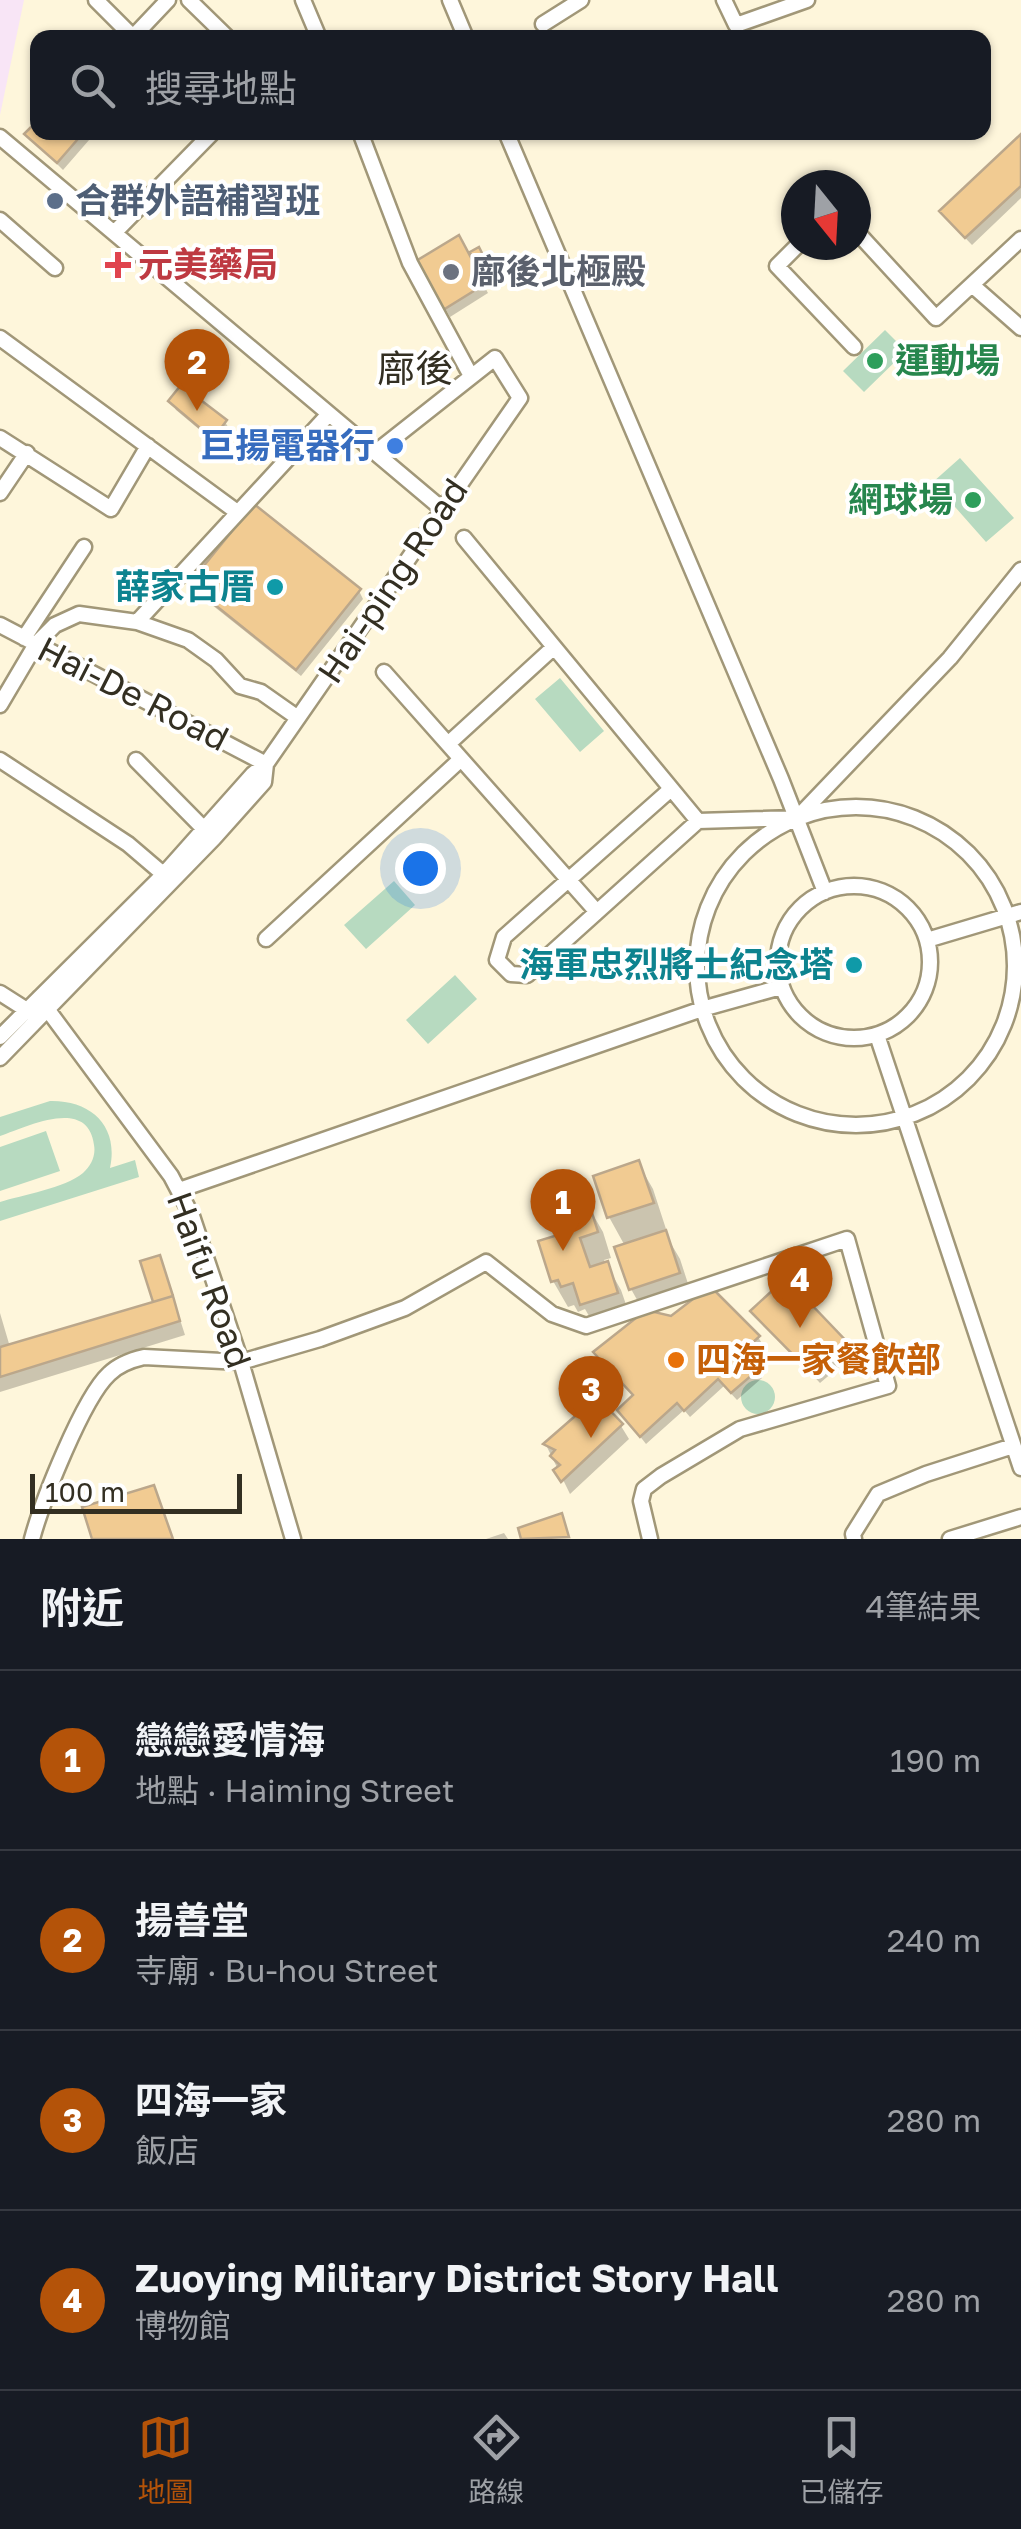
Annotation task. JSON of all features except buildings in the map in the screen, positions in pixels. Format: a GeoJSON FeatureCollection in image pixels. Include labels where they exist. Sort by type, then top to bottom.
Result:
{"type":"FeatureCollection","features":[{"type":"Feature","properties":{"kind":"street"},"geometry":{"type":"LineString","coordinates":[[96,0],[126,30]]}},
{"type":"Feature","properties":{"kind":"street"},"geometry":{"type":"LineString","coordinates":[[140,30],[168,0]]}},
{"type":"Feature","properties":{"kind":"street"},"geometry":{"type":"LineString","coordinates":[[189,0],[220,30]]}},
{"type":"Feature","properties":{"kind":"street"},"geometry":{"type":"LineString","coordinates":[[303,0],[312,30]]}},
{"type":"Feature","properties":{"kind":"street"},"geometry":{"type":"LineString","coordinates":[[450,0],[463,30]]}},
{"type":"Feature","properties":{"kind":"street"},"geometry":{"type":"LineString","coordinates":[[543,24],[581,0]]}},
{"type":"Feature","properties":{"kind":"street"},"geometry":{"type":"LineString","coordinates":[[724,0],[736,25],[806,0]]}},
{"type":"Feature","properties":{"kind":"street"},"geometry":{"type":"LineString","coordinates":[[0,137],[441,508]]}},
{"type":"Feature","properties":{"kind":"street"},"geometry":{"type":"LineString","coordinates":[[114,233],[199,140]]}},
{"type":"Feature","properties":{"kind":"street"},"geometry":{"type":"LineString","coordinates":[[363,140],[410,263],[471,376],[376,452]]}},
{"type":"Feature","properties":{"kind":"street"},"geometry":{"type":"LineString","coordinates":[[509,140],[825,892]]}},
{"type":"Feature","properties":{"kind":"street"},"geometry":{"type":"LineString","coordinates":[[0,220],[55,268]]}},
{"type":"Feature","properties":{"kind":"street"},"geometry":{"type":"LineString","coordinates":[[871,247],[936,318],[1021,239]]}},
{"type":"Feature","properties":{"kind":"street"},"geometry":{"type":"LineString","coordinates":[[783,260],[777,266],[854,346]]}},
{"type":"Feature","properties":{"kind":"street"},"geometry":{"type":"LineString","coordinates":[[972,285],[1021,328]]}},
{"type":"Feature","properties":{"kind":"street"},"geometry":{"type":"LineString","coordinates":[[0,338],[237,512]]}},
{"type":"Feature","properties":{"kind":"street","name":"Hai-ping Road"},"geometry":{"type":"LineString","coordinates":[[0,1058],[39,1009],[264,782],[266,764],[520,398],[495,358],[471,376]]}},
{"type":"Feature","properties":{"kind":"street"},"geometry":{"type":"LineString","coordinates":[[137,622],[328,415]]}},
{"type":"Feature","properties":{"kind":"street"},"geometry":{"type":"LineString","coordinates":[[0,438],[111,510],[148,446]]}},
{"type":"Feature","properties":{"kind":"street"},"geometry":{"type":"LineString","coordinates":[[0,493],[27,453]]}},
{"type":"Feature","properties":{"kind":"street"},"geometry":{"type":"LineString","coordinates":[[464,538],[672,789],[703,821]]}},
{"type":"Feature","properties":{"kind":"street"},"geometry":{"type":"LineString","coordinates":[[0,704],[30,641],[84,547]]}},
{"type":"Feature","properties":{"kind":"street"},"geometry":{"type":"LineString","coordinates":[[672,789],[504,937],[497,960],[511,974],[526,975],[703,821],[796,818],[832,809],[870,808],[906,815],[940,830],[969,853],[1014,914],[1012,1000],[991,1052],[953,1093],[902,1119],[846,1125],[792,1112],[767,1098],[736,1070],[712,1036],[696,976],[698,944],[713,896],[742,856],[767,834],[796,818],[950,658],[1021,570]]}},
{"type":"Feature","properties":{"kind":"street"},"geometry":{"type":"LineString","coordinates":[[30,641],[79,614],[137,622],[188,640],[216,660],[240,686],[261,692],[298,718]]}},
{"type":"Feature","properties":{"kind":"street","name":"Hai-De Road"},"geometry":{"type":"LineString","coordinates":[[0,624],[266,764]]}},
{"type":"Feature","properties":{"kind":"street"},"geometry":{"type":"LineString","coordinates":[[448,744],[554,647]]}},
{"type":"Feature","properties":{"kind":"street"},"geometry":{"type":"LineString","coordinates":[[384,672],[597,912]]}},
{"type":"Feature","properties":{"kind":"street"},"geometry":{"type":"LineString","coordinates":[[0,760],[128,844],[168,879]]}},
{"type":"Feature","properties":{"kind":"street"},"geometry":{"type":"LineString","coordinates":[[136,760],[209,834]]}},
{"type":"Feature","properties":{"kind":"street"},"geometry":{"type":"LineString","coordinates":[[266,939],[462,760]]}},
{"type":"Feature","properties":{"kind":"street"},"geometry":{"type":"LineString","coordinates":[[860,886],[894,898],[920,924],[927,940],[930,960],[921,998],[910,1014],[877,1035],[853,1039],[830,1035],[809,1024],[792,1008],[781,987],[777,964],[780,942],[789,921],[804,904],[825,892],[860,886]]}},
{"type":"Feature","properties":{"kind":"street"},"geometry":{"type":"LineString","coordinates":[[927,940],[1014,914]]}},
{"type":"Feature","properties":{"kind":"street"},"geometry":{"type":"LineString","coordinates":[[179,1190],[702,1009],[781,987]]}},
{"type":"Feature","properties":{"kind":"street"},"geometry":{"type":"LineString","coordinates":[[0,993],[39,1009]]}},
{"type":"Feature","properties":{"kind":"street","name":"Hai-ping Road"},"geometry":{"type":"LineString","coordinates":[[0,1037],[39,1009]]}},
{"type":"Feature","properties":{"kind":"street","name":"Haifu Road"},"geometry":{"type":"LineString","coordinates":[[39,1009],[179,1190],[192,1216],[241,1362],[293,1539]]}},
{"type":"Feature","properties":{"kind":"street"},"geometry":{"type":"LineString","coordinates":[[877,1035],[1021,1468]]}},
{"type":"Feature","properties":{"kind":"street"},"geometry":{"type":"LineString","coordinates":[[32,1539],[85,1406],[106,1376],[120,1365],[144,1357],[241,1362],[405,1308],[486,1262],[552,1314],[586,1326],[847,1239],[888,1386],[740,1429],[661,1476],[644,1489],[641,1501],[650,1539]]}},
{"type":"Feature","properties":{"kind":"street"},"geometry":{"type":"LineString","coordinates":[[854,1539],[878,1494],[1014,1446]]}},
{"type":"Feature","properties":{"kind":"street"},"geometry":{"type":"LineString","coordinates":[[950,1539],[1021,1517]]}},
{"type":"Feature","properties":{"kind":"shaded area"},"geometry":{"type":"Polygon","coordinates":[[[0,0],[24,0],[0,115],[0,0]]]}},
{"type":"Feature","properties":{"kind":"green space","name":"運動場"},"geometry":{"type":"Polygon","coordinates":[[[885,330],[906,351],[864,392],[843,371],[885,330]]]}},
{"type":"Feature","properties":{"kind":"green space","name":"網球場"},"geometry":{"type":"Polygon","coordinates":[[[960,458],[1014,518],[986,542],[933,482],[960,458]]]}},
{"type":"Feature","properties":{"kind":"green space"},"geometry":{"type":"Polygon","coordinates":[[[560,678],[604,731],[580,752],[535,699],[560,678]]]}},
{"type":"Feature","properties":{"kind":"green space"},"geometry":{"type":"Polygon","coordinates":[[[394,881],[415,905],[366,949],[344,925],[394,881]]]}},
{"type":"Feature","properties":{"kind":"green space"},"geometry":{"type":"Polygon","coordinates":[[[455,975],[477,999],[428,1044],[406,1020],[455,975]]]}},
{"type":"Feature","properties":{"kind":"green space"},"geometry":{"type":"Polygon","coordinates":[[[50,1101],[78,1105],[99,1118],[110,1140],[110,1168],[135,1160],[139,1177],[0,1221],[0,1202],[66,1183],[83,1173],[92,1160],[94,1149],[89,1130],[69,1118],[40,1122],[0,1136],[0,1117],[50,1101]]]}},
{"type":"Feature","properties":{"kind":"green space"},"geometry":{"type":"Polygon","coordinates":[[[46,1131],[60,1171],[0,1191],[0,1147],[46,1131]]]}},
{"type":"Feature","properties":{"kind":"green space"},"geometry":{"type":"Polygon","coordinates":[[[758,1380],[770,1385],[775,1397],[770,1409],[758,1414],[746,1409],[741,1397],[746,1385],[758,1380]]]}},
{"type":"Feature","properties":{"kind":"place","name":"合群外語補習班"},"geometry":{"type":"Point","coordinates":[55,201]}},
{"type":"Feature","properties":{"kind":"place","name":"元美藥局"},"geometry":{"type":"Point","coordinates":[118,265]}},
{"type":"Feature","properties":{"kind":"place","name":"廍後北極殿"},"geometry":{"type":"Point","coordinates":[451,272]}},
{"type":"Feature","properties":{"kind":"place","name":"運動場"},"geometry":{"type":"Point","coordinates":[875,361]}},
{"type":"Feature","properties":{"kind":"place","name":"揚善堂"},"geometry":{"type":"Point","coordinates":[197,411]}},
{"type":"Feature","properties":{"kind":"place","name":"巨揚電器行"},"geometry":{"type":"Point","coordinates":[395,446]}},
{"type":"Feature","properties":{"kind":"place","name":"網球場"},"geometry":{"type":"Point","coordinates":[973,500]}},
{"type":"Feature","properties":{"kind":"place","name":"薛家古厝"},"geometry":{"type":"Point","coordinates":[275,587]}},
{"type":"Feature","properties":{"kind":"place","name":"海軍忠烈將士紀念塔"},"geometry":{"type":"Point","coordinates":[854,965]}},
{"type":"Feature","properties":{"kind":"place","name":"戀戀愛情海"},"geometry":{"type":"Point","coordinates":[563,1251]}},
{"type":"Feature","properties":{"kind":"place","name":"Zuoying Military District Story Hall"},"geometry":{"type":"Point","coordinates":[800,1328]}},
{"type":"Feature","properties":{"kind":"place","name":"四海一家餐飲部"},"geometry":{"type":"Point","coordinates":[676,1360]}},
{"type":"Feature","properties":{"kind":"place","name":"四海一家"},"geometry":{"type":"Point","coordinates":[591,1438]}},
{"type":"Feature","properties":{"kind":"district","name":"廍後"},"geometry":{"type":"Point","coordinates":[415,369]}}]}
